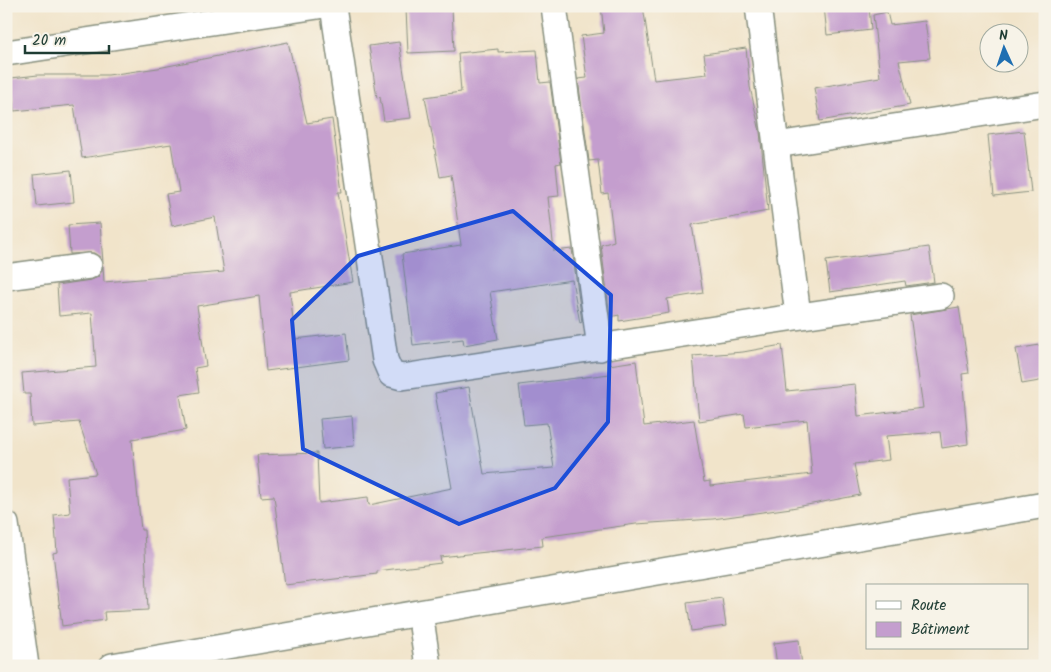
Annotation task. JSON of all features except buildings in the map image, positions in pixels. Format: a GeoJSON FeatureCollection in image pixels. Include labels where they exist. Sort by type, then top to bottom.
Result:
{"type":"FeatureCollection","features":[{"type":"Feature","properties":{"kind":"street"},"geometry":{"type":"LineString","coordinates":[[6,53],[318,6]]}},
{"type":"Feature","properties":{"kind":"street"},"geometry":{"type":"LineString","coordinates":[[332,6],[385,360],[391,374],[402,376],[600,348],[798,315],[941,296]]}},
{"type":"Feature","properties":{"kind":"street"},"geometry":{"type":"LineString","coordinates":[[554,6],[600,348]]}},
{"type":"Feature","properties":{"kind":"street"},"geometry":{"type":"LineString","coordinates":[[758,6],[798,315]]}},
{"type":"Feature","properties":{"kind":"street"},"geometry":{"type":"LineString","coordinates":[[776,146],[1045,104]]}},
{"type":"Feature","properties":{"kind":"street"},"geometry":{"type":"LineString","coordinates":[[6,277],[88,266]]}},
{"type":"Feature","properties":{"kind":"street"},"geometry":{"type":"LineString","coordinates":[[112,666],[1045,505]]}},
{"type":"Feature","properties":{"kind":"street"},"geometry":{"type":"LineString","coordinates":[[6,524],[26,666]]}},
{"type":"Feature","properties":{"kind":"street"},"geometry":{"type":"LineString","coordinates":[[420,613],[428,666]]}},
{"type":"Feature","properties":{"kind":"highlighted area"},"geometry":{"type":"Polygon","coordinates":[[[513,211],[611,295],[608,422],[555,488],[459,524],[303,449],[292,320],[358,256],[513,211]]]}}]}
